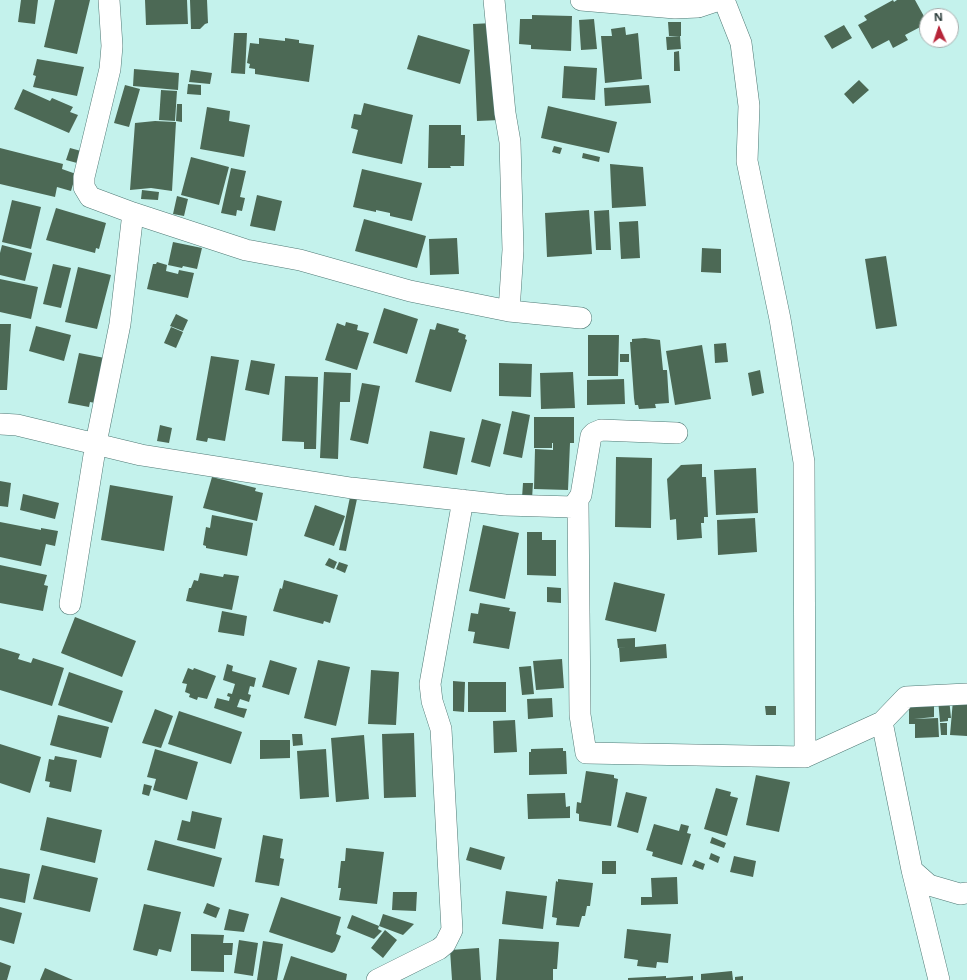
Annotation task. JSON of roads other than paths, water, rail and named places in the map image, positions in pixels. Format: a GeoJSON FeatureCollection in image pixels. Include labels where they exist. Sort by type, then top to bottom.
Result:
{"type":"FeatureCollection","features":[{"type":"Feature","properties":{"kind":"street"},"geometry":{"type":"LineString","coordinates":[[109,0],[112,46],[110,69],[84,177],[84,187],[90,197],[133,213],[246,250],[300,260],[410,291],[509,311],[581,318]]}},
{"type":"Feature","properties":{"kind":"street"},"geometry":{"type":"LineString","coordinates":[[494,0],[505,113],[510,142],[513,250],[509,311]]}},
{"type":"Feature","properties":{"kind":"street"},"geometry":{"type":"LineString","coordinates":[[581,0],[675,8],[698,7],[719,0]]}},
{"type":"Feature","properties":{"kind":"street"},"geometry":{"type":"LineString","coordinates":[[724,0],[741,43],[749,106],[747,161],[780,319],[804,462],[805,757]]}},
{"type":"Feature","properties":{"kind":"street"},"geometry":{"type":"LineString","coordinates":[[70,604],[96,443],[120,324],[133,213]]}},
{"type":"Feature","properties":{"kind":"street"},"geometry":{"type":"LineString","coordinates":[[0,424],[17,425],[141,455],[336,485],[505,505],[564,508],[573,507],[578,502],[581,495],[591,436],[594,433],[601,430],[677,433]]}},
{"type":"Feature","properties":{"kind":"street"},"geometry":{"type":"LineString","coordinates":[[377,980],[439,949],[446,944],[452,930],[441,729],[432,701],[430,684],[463,500]]}},
{"type":"Feature","properties":{"kind":"street"},"geometry":{"type":"LineString","coordinates":[[578,502],[580,715],[586,753],[805,757],[882,722],[906,697],[967,694]]}},
{"type":"Feature","properties":{"kind":"street"},"geometry":{"type":"LineString","coordinates":[[882,722],[912,870],[939,980]]}},
{"type":"Feature","properties":{"kind":"street"},"geometry":{"type":"LineString","coordinates":[[912,870],[930,884],[960,894],[967,893]]}}]}
